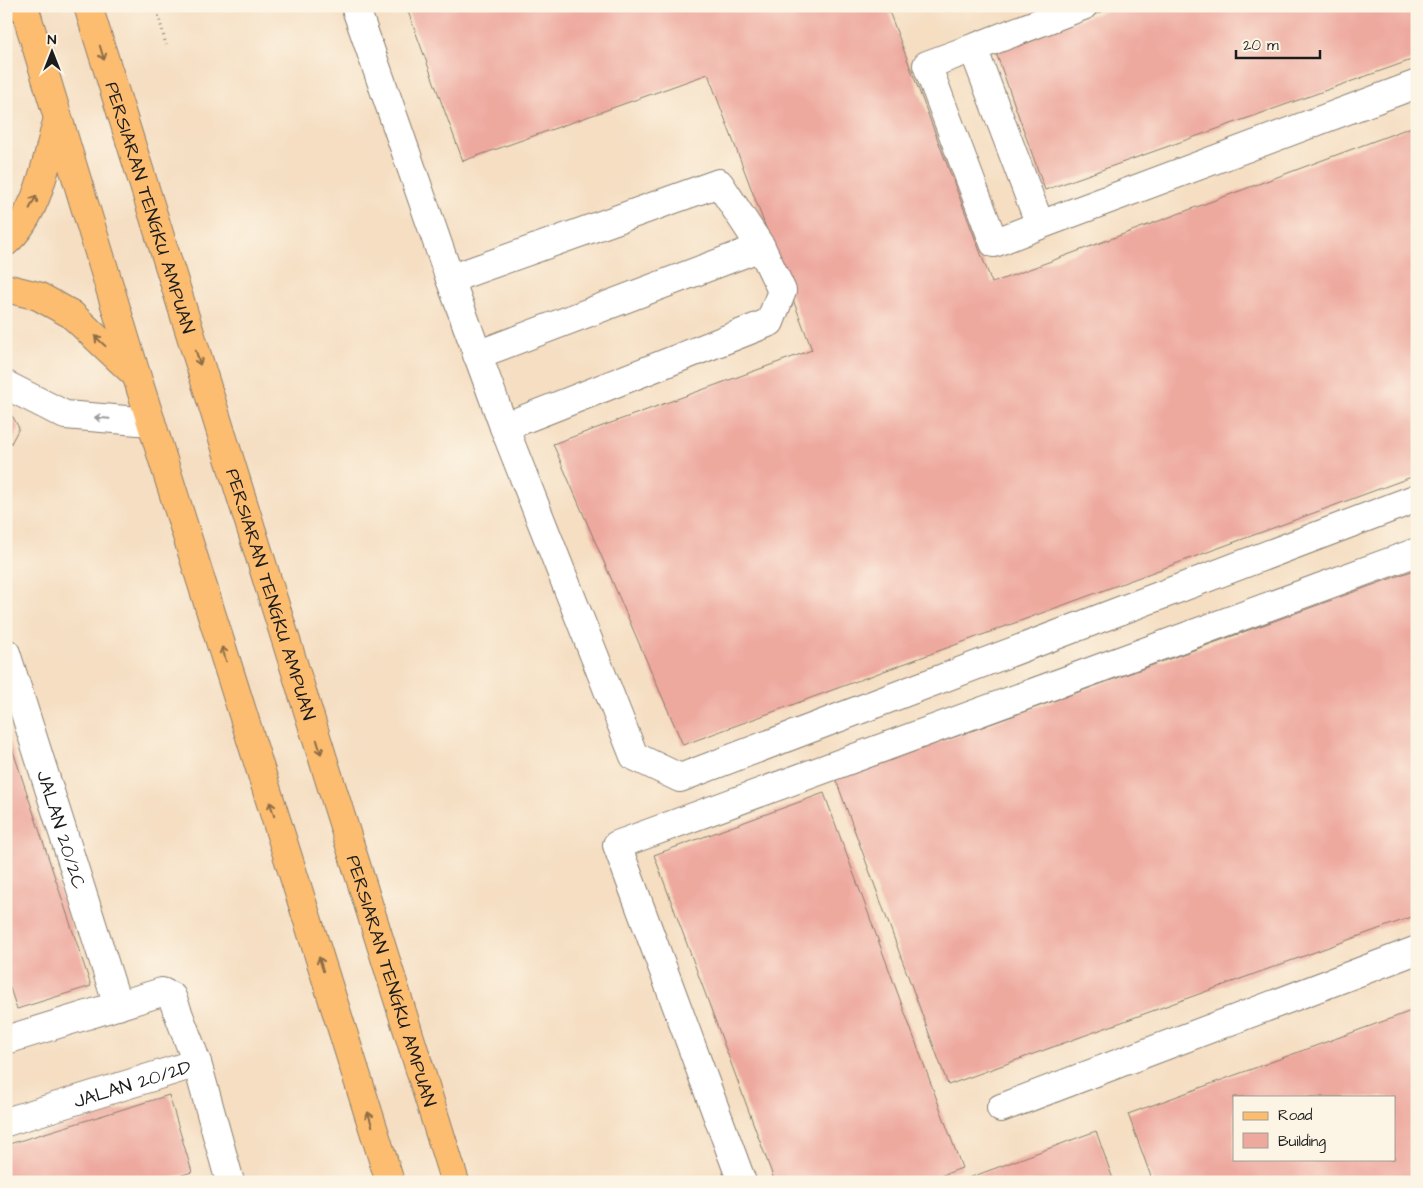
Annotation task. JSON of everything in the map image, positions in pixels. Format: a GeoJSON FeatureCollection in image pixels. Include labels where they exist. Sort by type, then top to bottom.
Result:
{"type":"FeatureCollection","features":[{"type":"Feature","properties":{"kind":"main road"},"geometry":{"type":"LineString","coordinates":[[24,6],[136,374],[386,1173]]}},
{"type":"Feature","properties":{"kind":"main road","name":"PERSIARAN TENGKU AMPUAN"},"geometry":{"type":"LineString","coordinates":[[88,6],[455,1182]]}},
{"type":"Feature","properties":{"kind":"main road"},"geometry":{"type":"LineString","coordinates":[[6,242],[14,236],[36,198],[58,122]]}},
{"type":"Feature","properties":{"kind":"main road"},"geometry":{"type":"LineString","coordinates":[[6,288],[38,296],[71,314],[136,374]]}},
{"type":"Feature","properties":{"kind":"main road"},"geometry":{"type":"LineString","coordinates":[[445,1150],[460,1182]]}},
{"type":"Feature","properties":{"kind":"street"},"geometry":{"type":"LineString","coordinates":[[356,6],[450,279],[504,427],[634,756],[680,778],[1417,498]]}},
{"type":"Feature","properties":{"kind":"street"},"geometry":{"type":"LineString","coordinates":[[1083,6],[926,65],[994,242],[1417,84]]}},
{"type":"Feature","properties":{"kind":"street"},"geometry":{"type":"LineString","coordinates":[[973,48],[1040,225]]}},
{"type":"Feature","properties":{"kind":"street"},"geometry":{"type":"LineString","coordinates":[[450,279],[719,182],[761,247],[782,291],[770,322],[504,427]]}},
{"type":"Feature","properties":{"kind":"street"},"geometry":{"type":"LineString","coordinates":[[478,355],[761,247]]}},
{"type":"Feature","properties":{"kind":"street"},"geometry":{"type":"LineString","coordinates":[[6,385],[65,415],[151,422]]}},
{"type":"Feature","properties":{"kind":"street"},"geometry":{"type":"LineString","coordinates":[[742,1182],[617,845],[1417,552]]}},
{"type":"Feature","properties":{"kind":"street","name":"JALAN 20/2C"},"geometry":{"type":"LineString","coordinates":[[6,653],[118,1006]]}},
{"type":"Feature","properties":{"kind":"street"},"geometry":{"type":"LineString","coordinates":[[1001,1108],[1417,950]]}},
{"type":"Feature","properties":{"kind":"street","name":"JALAN 20/2D"},"geometry":{"type":"LineString","coordinates":[[6,1040],[162,992],[172,997],[197,1063],[6,1122]]}},
{"type":"Feature","properties":{"kind":"street"},"geometry":{"type":"LineString","coordinates":[[197,1063],[229,1181]]}},
{"type":"Feature","properties":{"kind":"path"},"geometry":{"type":"LineString","coordinates":[[156,6],[166,45]]}},
{"type":"Feature","properties":{"kind":"building"},"geometry":{"type":"Polygon","coordinates":[[[406,6],[887,6],[992,283],[1417,125],[1417,475],[683,745],[553,444],[812,350],[708,74],[463,161],[406,6]]]}},
{"type":"Feature","properties":{"kind":"building"},"geometry":{"type":"Polygon","coordinates":[[[1118,6],[1417,6],[1417,58],[1045,190],[995,50],[1118,6]]]}},
{"type":"Feature","properties":{"kind":"building"},"geometry":{"type":"Polygon","coordinates":[[[6,413],[13,417],[19,428],[6,453],[6,413]]]}},
{"type":"Feature","properties":{"kind":"building"},"geometry":{"type":"Polygon","coordinates":[[[1417,569],[1417,915],[948,1085],[836,780],[1417,569]]]}},
{"type":"Feature","properties":{"kind":"building"},"geometry":{"type":"Polygon","coordinates":[[[6,730],[91,986],[17,1009],[6,976],[6,730]]]}},
{"type":"Feature","properties":{"kind":"building"},"geometry":{"type":"Polygon","coordinates":[[[824,793],[962,1168],[924,1182],[775,1182],[654,855],[824,793]]]}},
{"type":"Feature","properties":{"kind":"building"},"geometry":{"type":"Polygon","coordinates":[[[1417,1009],[1417,1182],[1153,1182],[1128,1114],[1417,1009]]]}},
{"type":"Feature","properties":{"kind":"building"},"geometry":{"type":"Polygon","coordinates":[[[169,1095],[192,1172],[159,1182],[6,1182],[6,1145],[169,1095]]]}},
{"type":"Feature","properties":{"kind":"building"},"geometry":{"type":"Polygon","coordinates":[[[1096,1131],[1114,1182],[958,1182],[1096,1131]]]}}]}
